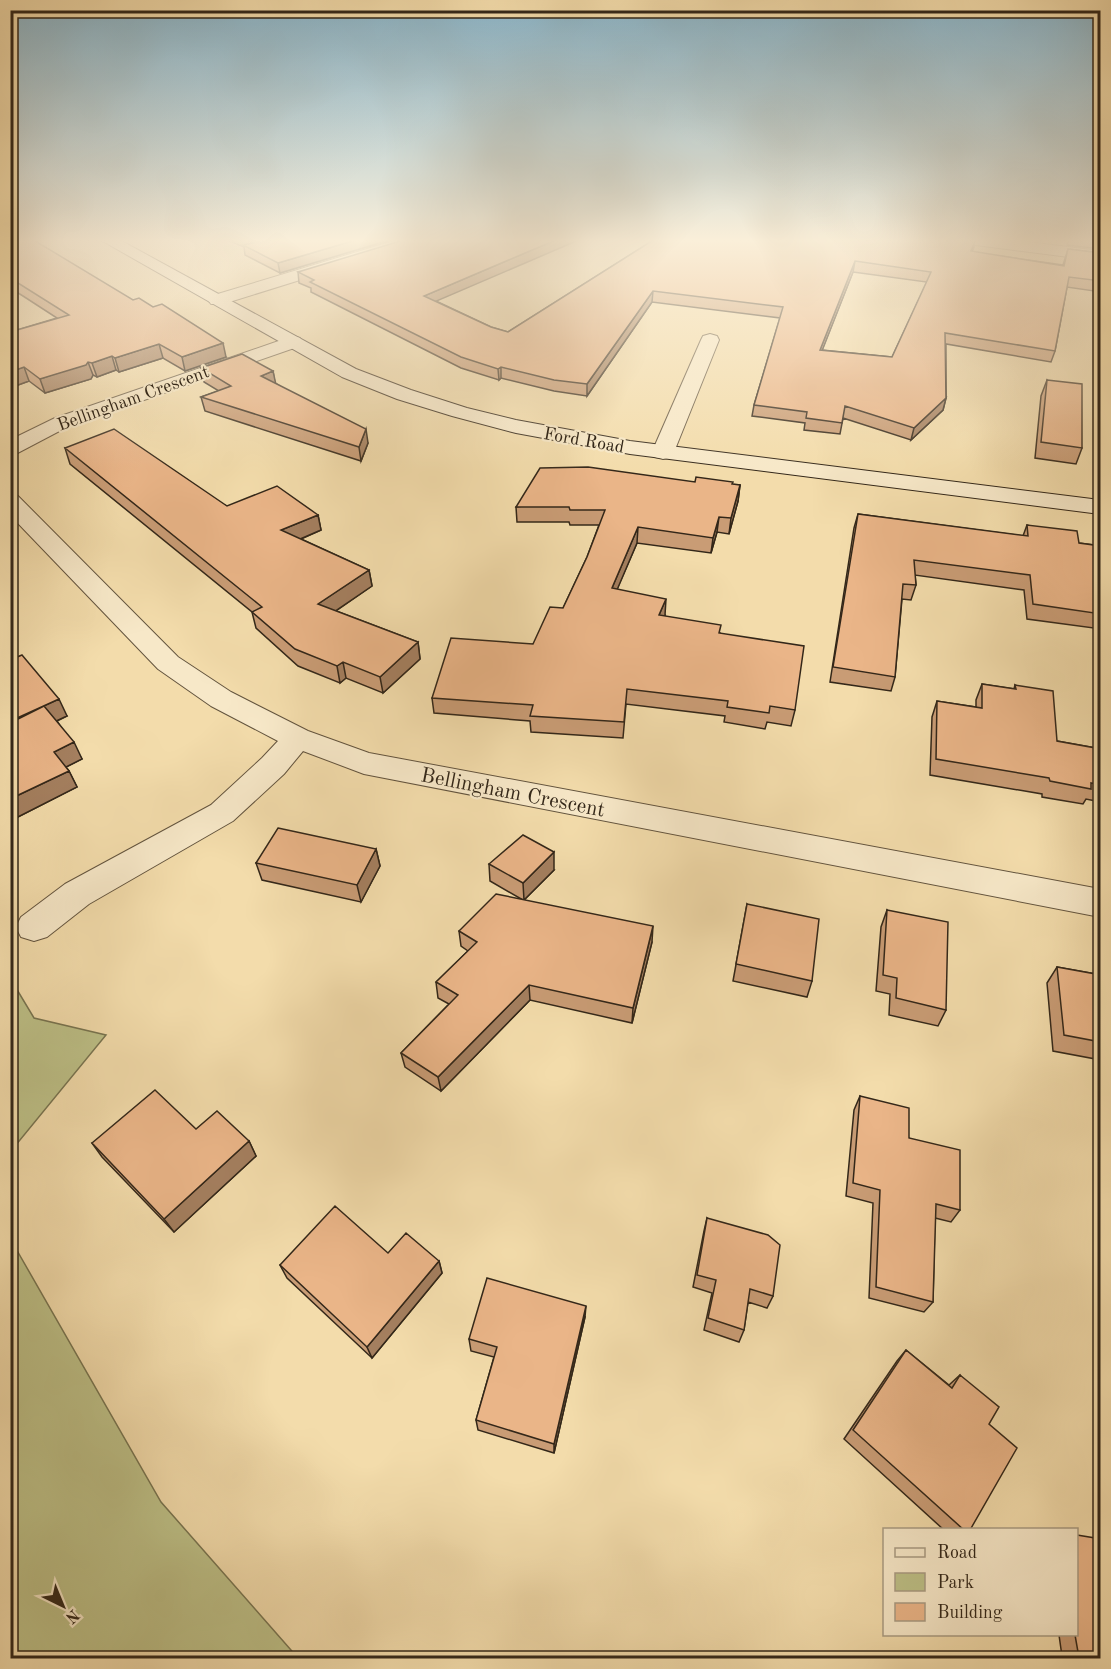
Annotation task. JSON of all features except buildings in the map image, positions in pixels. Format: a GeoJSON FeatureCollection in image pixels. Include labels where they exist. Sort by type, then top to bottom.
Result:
{"type":"FeatureCollection","features":[{"type":"Feature","properties":{"kind":"street","name":"Ford Road"},"geometry":{"type":"LineString","coordinates":[[248,317],[349,373],[437,406],[543,433],[663,452],[1101,507]]}},
{"type":"Feature","properties":{"kind":"street"},"geometry":{"type":"LineString","coordinates":[[663,452],[710,340]]}},
{"type":"Feature","properties":{"kind":"street","name":"Bellingham Crescent"},"geometry":{"type":"LineString","coordinates":[[10,452],[24,440],[62,422],[293,342]]}},
{"type":"Feature","properties":{"kind":"street","name":"Bellingham Crescent"},"geometry":{"type":"LineString","coordinates":[[10,501],[168,663],[221,699],[297,738],[364,763],[1101,903]]}},
{"type":"Feature","properties":{"kind":"street"},"geometry":{"type":"LineString","coordinates":[[34,927],[77,894],[222,813],[273,766],[297,738]]}},
{"type":"Feature","properties":{"kind":"green space"},"geometry":{"type":"Polygon","coordinates":[[[10,978],[34,1018],[106,1035],[11,1151],[10,978]]]}},
{"type":"Feature","properties":{"kind":"green space"},"geometry":{"type":"Polygon","coordinates":[[[11,1240],[161,1502],[298,1658],[11,1658],[11,1240]]]}}]}
